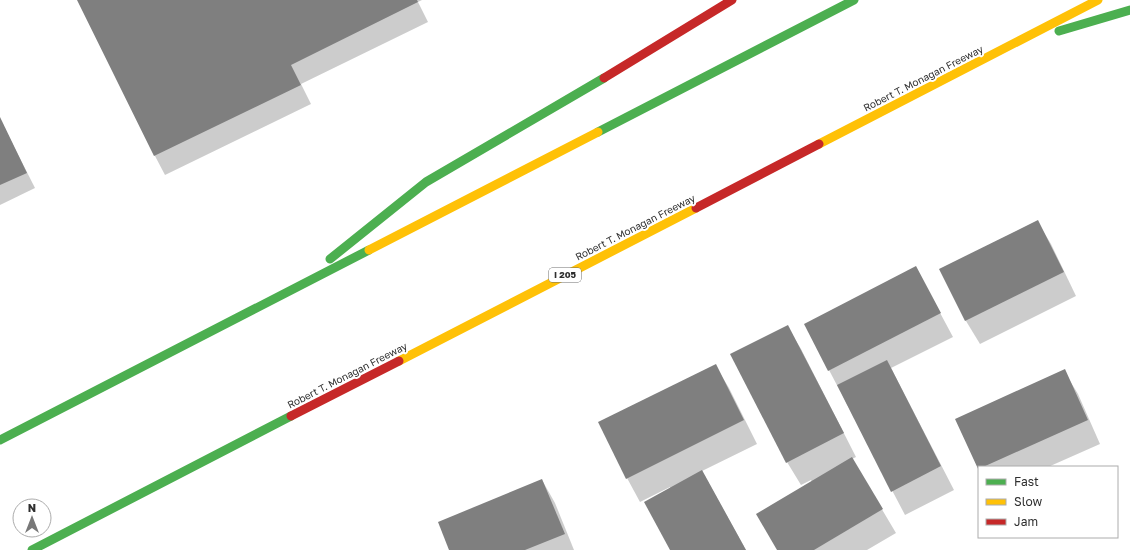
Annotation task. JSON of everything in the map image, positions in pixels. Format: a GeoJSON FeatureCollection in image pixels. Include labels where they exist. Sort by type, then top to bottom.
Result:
{"type":"FeatureCollection","features":[{"type":"Feature","properties":{"kind":"highway"},"geometry":{"type":"LineString","coordinates":[[295,288],[426,182],[580,92],[732,0]]}},
{"type":"Feature","properties":{"kind":"highway"},"geometry":{"type":"LineString","coordinates":[[0,440],[854,0]]}},
{"type":"Feature","properties":{"kind":"highway","name":"Robert T. Monagan Freeway"},"geometry":{"type":"LineString","coordinates":[[32,550],[1098,0]]}},
{"type":"Feature","properties":{"kind":"highway"},"geometry":{"type":"LineString","coordinates":[[1007,47],[1130,10]]}},
{"type":"Feature","properties":{"kind":"building"},"geometry":{"type":"Polygon","coordinates":[[[77,0],[417,0],[418,2],[291,65],[301,85],[154,156],[77,0]]]}},
{"type":"Feature","properties":{"kind":"building"},"geometry":{"type":"Polygon","coordinates":[[[0,117],[27,173],[0,185],[0,117]]]}},
{"type":"Feature","properties":{"kind":"building"},"geometry":{"type":"Polygon","coordinates":[[[1038,220],[1064,272],[965,321],[939,269],[1038,220]]]}},
{"type":"Feature","properties":{"kind":"building"},"geometry":{"type":"Polygon","coordinates":[[[916,266],[941,313],[828,371],[804,324],[916,266]]]}},
{"type":"Feature","properties":{"kind":"building"},"geometry":{"type":"Polygon","coordinates":[[[788,325],[844,433],[786,463],[730,354],[788,325]]]}},
{"type":"Feature","properties":{"kind":"building"},"geometry":{"type":"Polygon","coordinates":[[[887,360],[941,466],[891,492],[837,385],[887,360]]]}},
{"type":"Feature","properties":{"kind":"building"},"geometry":{"type":"Polygon","coordinates":[[[716,364],[744,420],[626,479],[598,422],[716,364]]]}},
{"type":"Feature","properties":{"kind":"building"},"geometry":{"type":"Polygon","coordinates":[[[1065,369],[1088,420],[985,466],[978,466],[978,469],[955,419],[1065,369]]]}},
{"type":"Feature","properties":{"kind":"building"},"geometry":{"type":"Polygon","coordinates":[[[852,457],[883,509],[814,550],[777,550],[756,514],[852,457]]]}},
{"type":"Feature","properties":{"kind":"building"},"geometry":{"type":"Polygon","coordinates":[[[702,470],[746,550],[670,550],[644,502],[702,470]]]}},
{"type":"Feature","properties":{"kind":"building"},"geometry":{"type":"Polygon","coordinates":[[[542,479],[565,534],[525,550],[449,550],[438,522],[542,479]]]}},
{"type":"Feature","properties":{"kind":"traffic: fast"},"geometry":{"type":"LineString","coordinates":[[598,132],[854,0]]}},
{"type":"Feature","properties":{"kind":"traffic: fast"},"geometry":{"type":"LineString","coordinates":[[1059,31],[1130,10]]}},
{"type":"Feature","properties":{"kind":"traffic: fast"},"geometry":{"type":"LineString","coordinates":[[330,259],[426,182],[604,78]]}},
{"type":"Feature","properties":{"kind":"traffic: fast"},"geometry":{"type":"LineString","coordinates":[[0,440],[369,250]]}},
{"type":"Feature","properties":{"kind":"traffic: fast"},"geometry":{"type":"LineString","coordinates":[[32,550],[291,416]]}},
{"type":"Feature","properties":{"kind":"traffic: slow"},"geometry":{"type":"LineString","coordinates":[[819,144],[1098,0]]}},
{"type":"Feature","properties":{"kind":"traffic: slow"},"geometry":{"type":"LineString","coordinates":[[369,250],[598,132]]}},
{"type":"Feature","properties":{"kind":"traffic: slow"},"geometry":{"type":"LineString","coordinates":[[399,361],[696,208]]}},
{"type":"Feature","properties":{"kind":"traffic: jam"},"geometry":{"type":"LineString","coordinates":[[604,78],[732,0]]}},
{"type":"Feature","properties":{"kind":"traffic: jam"},"geometry":{"type":"LineString","coordinates":[[696,208],[819,144]]}},
{"type":"Feature","properties":{"kind":"traffic: jam"},"geometry":{"type":"LineString","coordinates":[[291,416],[399,361]]}}]}
